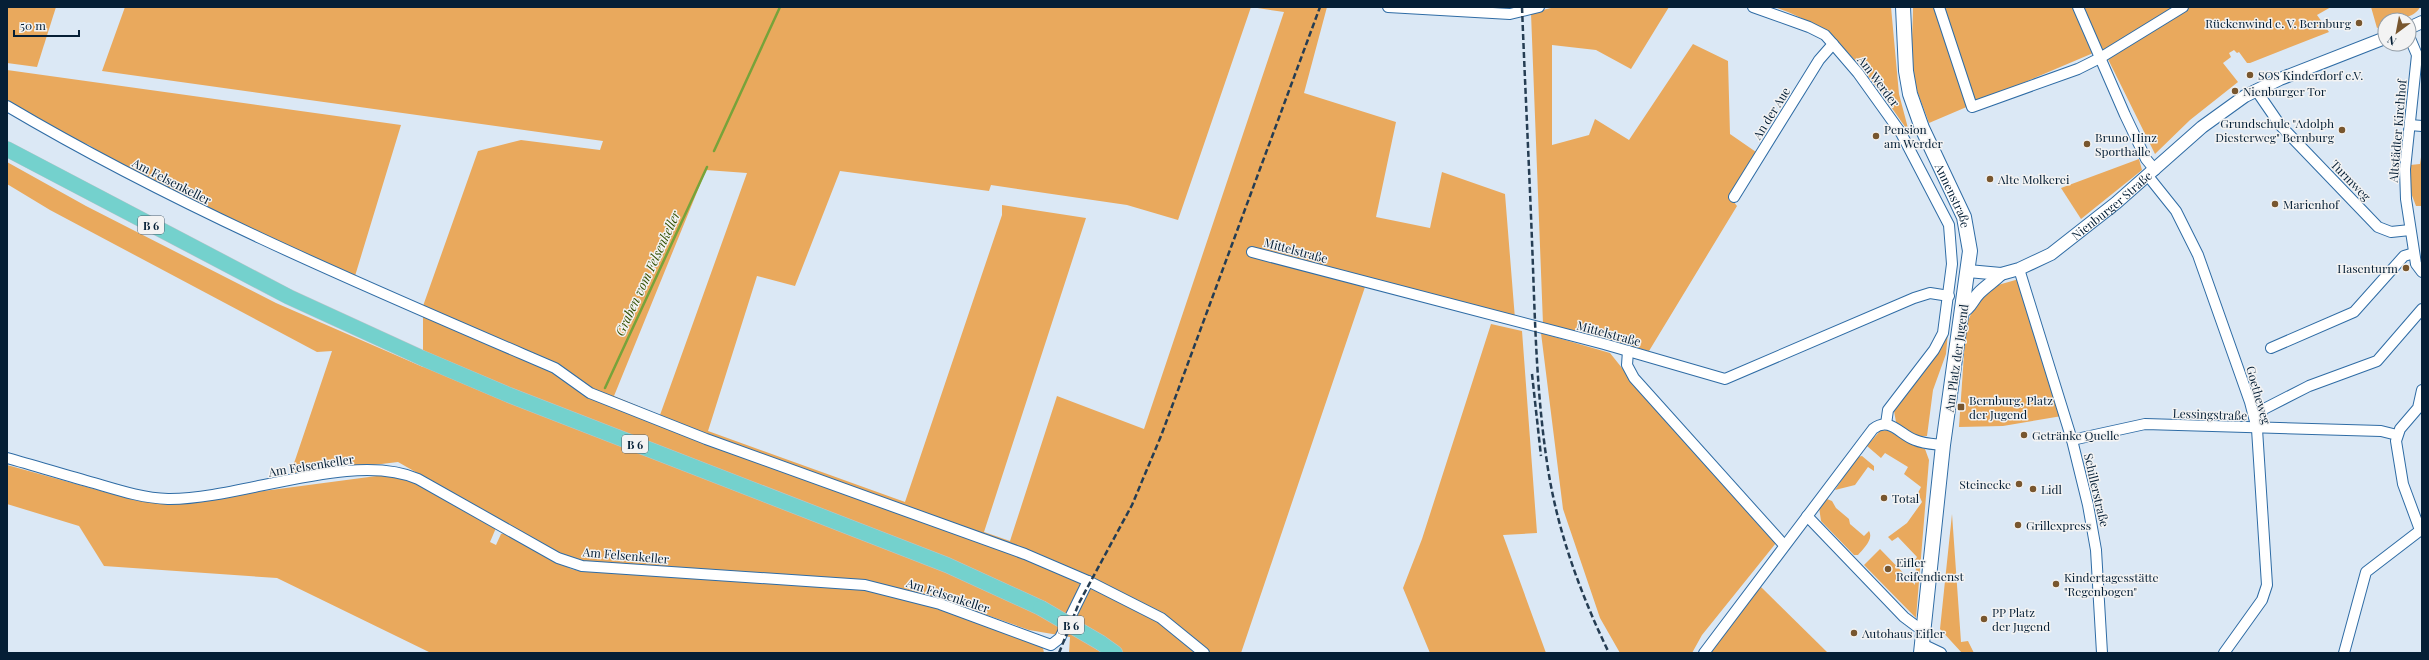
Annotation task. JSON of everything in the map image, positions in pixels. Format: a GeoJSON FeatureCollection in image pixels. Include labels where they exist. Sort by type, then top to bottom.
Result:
{"type":"FeatureCollection","features":[{"type":"Feature","properties":{"kind":"main road","name":"Annenstraße"},"geometry":{"type":"LineString","coordinates":[[1903,7],[1906,71],[1910,94],[1922,128],[1964,217],[1969,245],[1968,271]]}},
{"type":"Feature","properties":{"kind":"main road","name":"B 6"},"geometry":{"type":"LineString","coordinates":[[10,151],[288,297],[509,395],[948,565],[1041,608],[1101,643],[1115,653]]}},
{"type":"Feature","properties":{"kind":"main road","name":"Am Platz der Jugend"},"geometry":{"type":"LineString","coordinates":[[1922,649],[1943,445],[1968,271]]}},
{"type":"Feature","properties":{"kind":"street"},"geometry":{"type":"LineString","coordinates":[[1388,7],[1510,14],[1539,7]]}},
{"type":"Feature","properties":{"kind":"street","name":"Am Werder"},"geometry":{"type":"LineString","coordinates":[[1753,7],[1808,26],[1824,35],[1858,73],[1894,124],[1946,218],[1952,250],[1950,296],[1943,333]]}},
{"type":"Feature","properties":{"kind":"street"},"geometry":{"type":"LineString","coordinates":[[1939,7],[1972,107],[2078,68],[2100,58],[2183,7]]}},
{"type":"Feature","properties":{"kind":"street","name":"Goetheweg"},"geometry":{"type":"LineString","coordinates":[[2078,7],[2152,173],[2176,212],[2198,255],[2250,402],[2257,429],[2267,585],[2262,600],[2224,653]]}},
{"type":"Feature","properties":{"kind":"street","name":"Nienburger Straße"},"geometry":{"type":"LineString","coordinates":[[1968,271],[2001,274],[2019,269],[2060,248],[2152,173],[2202,127],[2256,90],[2377,41]]}},
{"type":"Feature","properties":{"kind":"street","name":"An der Aue"},"geometry":{"type":"LineString","coordinates":[[1734,197],[1819,60],[1833,44]]}},
{"type":"Feature","properties":{"kind":"street","name":"Altstädter Kirchhof"},"geometry":{"type":"LineString","coordinates":[[2410,230],[2406,199],[2405,169],[2419,55]]}},
{"type":"Feature","properties":{"kind":"street","name":"Turmweg"},"geometry":{"type":"LineString","coordinates":[[2256,90],[2280,125],[2378,227],[2392,232],[2410,230]]}},
{"type":"Feature","properties":{"kind":"street","name":"Am Felsenkeller"},"geometry":{"type":"LineString","coordinates":[[7,106],[81,148],[231,225],[555,368],[584,390],[706,439],[1025,554],[1088,581],[1060,638],[1051,645],[940,604],[865,584],[582,566],[558,558],[418,479],[399,471],[378,470],[330,474],[202,496],[168,499],[143,497],[7,458]]}},
{"type":"Feature","properties":{"kind":"street"},"geometry":{"type":"LineString","coordinates":[[2410,125],[2422,126]]}},
{"type":"Feature","properties":{"kind":"street"},"geometry":{"type":"LineString","coordinates":[[2410,230],[2416,264],[2422,272]]}},
{"type":"Feature","properties":{"kind":"street","name":"Mittelstraße"},"geometry":{"type":"LineString","coordinates":[[1252,252],[1628,351],[1724,379],[1914,298],[1930,293],[1950,296]]}},
{"type":"Feature","properties":{"kind":"street"},"geometry":{"type":"LineString","coordinates":[[2271,348],[2354,312],[2404,256],[2414,253]]}},
{"type":"Feature","properties":{"kind":"street","name":"Schillerstraße"},"geometry":{"type":"LineString","coordinates":[[2019,269],[2072,440],[2094,532],[2102,653]]}},
{"type":"Feature","properties":{"kind":"street","name":"Nienburger Straße"},"geometry":{"type":"LineString","coordinates":[[1962,312],[1970,308],[1980,292],[1991,285],[2001,274]]}},
{"type":"Feature","properties":{"kind":"street"},"geometry":{"type":"LineString","coordinates":[[2257,429],[2258,418],[2264,409],[2309,386],[2377,361],[2422,309]]}},
{"type":"Feature","properties":{"kind":"street","name":"Am Platz der Jugend"},"geometry":{"type":"LineString","coordinates":[[1886,424],[1888,410],[1934,350],[1943,333]]}},
{"type":"Feature","properties":{"kind":"street"},"geometry":{"type":"LineString","coordinates":[[1628,351],[1627,365],[1634,378],[1784,545]]}},
{"type":"Feature","properties":{"kind":"street"},"geometry":{"type":"LineString","coordinates":[[2344,653],[2366,572],[2421,529],[2403,484],[2396,449],[2397,435],[2418,408],[2422,390]]}},
{"type":"Feature","properties":{"kind":"street"},"geometry":{"type":"LineString","coordinates":[[1704,653],[1873,429],[1886,424],[1896,427],[1913,440],[1943,445]]}},
{"type":"Feature","properties":{"kind":"street","name":"Lessingstraße"},"geometry":{"type":"LineString","coordinates":[[2072,440],[2145,424],[2257,429],[2381,431],[2397,435]]}},
{"type":"Feature","properties":{"kind":"street"},"geometry":{"type":"LineString","coordinates":[[1807,516],[1904,617],[1916,626],[1924,629]]}},
{"type":"Feature","properties":{"kind":"street"},"geometry":{"type":"LineString","coordinates":[[1088,581],[1161,618],[1204,653]]}},
{"type":"Feature","properties":{"kind":"street"},"geometry":{"type":"LineString","coordinates":[[1922,649],[1940,653]]}},
{"type":"Feature","properties":{"kind":"shaded area"},"geometry":{"type":"Polygon","coordinates":[[[7,7],[56,7],[37,67],[7,63],[7,7]]]}},
{"type":"Feature","properties":{"kind":"shaded area"},"geometry":{"type":"Polygon","coordinates":[[[125,7],[1251,7],[1327,7],[1304,93],[1396,122],[1376,217],[1430,228],[1442,172],[1505,194],[1515,319],[1254,256],[1365,287],[1241,653],[1069,653],[1070,637],[1029,630],[981,613],[878,585],[873,581],[594,565],[567,558],[398,462],[290,475],[332,351],[317,352],[50,210],[7,184],[7,162],[86,206],[276,303],[423,367],[423,306],[478,151],[521,140],[600,150],[603,141],[102,71],[125,7]],[[1251,7],[1178,220],[1127,205],[991,185],[989,191],[840,171],[795,286],[757,276],[708,431],[905,502],[1002,215],[1002,205],[1086,218],[984,532],[1010,541],[1057,396],[1144,429],[1284,12],[1251,7]],[[706,170],[614,396],[660,415],[747,173],[706,170]]]}},
{"type":"Feature","properties":{"kind":"shaded area"},"geometry":{"type":"Polygon","coordinates":[[[1555,7],[1669,7],[1631,69],[1596,50],[1552,45],[1552,145],[1589,135],[1595,119],[1629,140],[1693,44],[1728,61],[1730,134],[1756,152],[1730,197],[1737,206],[1649,351],[1543,324],[1531,13],[1555,7]]]}},
{"type":"Feature","properties":{"kind":"shaded area"},"geometry":{"type":"Polygon","coordinates":[[[1774,7],[1891,7],[1899,94],[1909,132],[1867,74],[1836,42],[1818,28],[1798,16],[1774,7]]]}},
{"type":"Feature","properties":{"kind":"shaded area"},"geometry":{"type":"Polygon","coordinates":[[[1913,7],[2331,7],[2317,15],[2329,32],[2250,63],[2247,63],[2239,52],[2237,53],[2234,50],[2229,53],[2231,57],[2223,63],[2238,82],[2190,120],[2155,154],[2104,51],[2098,51],[1929,123],[1916,88],[1914,78],[1912,58],[1913,7]]]}},
{"type":"Feature","properties":{"kind":"shaded area"},"geometry":{"type":"Polygon","coordinates":[[[2371,7],[2420,7],[2417,12],[2377,12],[2377,28],[2371,7]]]}},
{"type":"Feature","properties":{"kind":"shaded area"},"geometry":{"type":"Polygon","coordinates":[[[7,70],[401,125],[355,276],[239,225],[118,165],[89,145],[66,137],[7,101],[7,70]]]}},
{"type":"Feature","properties":{"kind":"shaded area"},"geometry":{"type":"Polygon","coordinates":[[[2422,150],[2422,206],[2416,206],[2408,185],[2410,165],[2420,164],[2422,150]]]}},
{"type":"Feature","properties":{"kind":"shaded area"},"geometry":{"type":"Polygon","coordinates":[[[2139,159],[2142,170],[2081,219],[2061,188],[2139,159]]]}},
{"type":"Feature","properties":{"kind":"shaded area"},"geometry":{"type":"Polygon","coordinates":[[[2019,279],[2062,416],[2003,426],[1959,427],[1966,325],[1976,303],[1998,285],[2019,279]]]}},
{"type":"Feature","properties":{"kind":"shaded area"},"geometry":{"type":"Polygon","coordinates":[[[1491,324],[1522,331],[1537,533],[1503,535],[1546,653],[1430,653],[1403,588],[1422,539],[1491,324]]]}},
{"type":"Feature","properties":{"kind":"shaded area"},"geometry":{"type":"Polygon","coordinates":[[[1948,332],[1946,354],[1933,390],[1927,436],[1915,436],[1896,422],[1894,411],[1941,347],[1948,332]]]}},
{"type":"Feature","properties":{"kind":"shaded area"},"geometry":{"type":"Polygon","coordinates":[[[1541,333],[1610,353],[1638,388],[1776,543],[1702,635],[1692,653],[1620,653],[1600,618],[1563,509],[1541,333]]]}},
{"type":"Feature","properties":{"kind":"shaded area"},"geometry":{"type":"Polygon","coordinates":[[[1887,430],[1911,444],[1925,449],[1929,460],[1916,618],[1864,565],[1880,549],[1915,585],[1916,566],[1913,563],[1917,557],[1898,537],[1892,541],[1888,537],[1907,523],[1922,502],[1918,493],[1921,487],[1904,474],[1908,467],[1885,453],[1881,458],[1867,446],[1880,431],[1887,430]]]}},
{"type":"Feature","properties":{"kind":"shaded area"},"geometry":{"type":"Polygon","coordinates":[[[1862,456],[1874,466],[1874,471],[1868,467],[1855,485],[1835,490],[1857,457],[1862,456]]]}},
{"type":"Feature","properties":{"kind":"shaded area"},"geometry":{"type":"Polygon","coordinates":[[[7,465],[134,500],[164,504],[399,473],[496,528],[490,542],[496,545],[501,534],[508,532],[571,569],[585,572],[623,572],[869,590],[976,619],[1043,648],[1044,653],[431,653],[277,578],[104,566],[79,526],[7,504],[7,465]]]}},
{"type":"Feature","properties":{"kind":"shaded area"},"geometry":{"type":"Polygon","coordinates":[[[1827,499],[1832,501],[1836,508],[1849,519],[1850,524],[1864,536],[1869,531],[1869,541],[1858,555],[1854,555],[1821,521],[1819,507],[1827,499]]]}},
{"type":"Feature","properties":{"kind":"shaded area"},"geometry":{"type":"Polygon","coordinates":[[[1952,514],[1961,642],[1968,641],[1974,653],[1962,653],[1940,629],[1952,514]]]}},
{"type":"Feature","properties":{"kind":"shaded area"},"geometry":{"type":"Polygon","coordinates":[[[1760,586],[1828,653],[1709,653],[1760,586]]]}},
{"type":"Feature","properties":{"kind":"waterway","name":"Graben vom Felsenkeller"},"geometry":{"type":"LineString","coordinates":[[714,151],[780,7]]}},
{"type":"Feature","properties":{"kind":"waterway","name":"Graben vom Felsenkeller"},"geometry":{"type":"LineString","coordinates":[[605,388],[707,167]]}},
{"type":"Feature","properties":{"kind":"railway"},"geometry":{"type":"LineString","coordinates":[[1059,653],[1079,603],[1132,505],[1161,436],[1320,7]]}},
{"type":"Feature","properties":{"kind":"railway"},"geometry":{"type":"LineString","coordinates":[[1522,7],[1537,355],[1544,440],[1552,493],[1564,540],[1589,609],[1609,653]]}},
{"type":"Feature","properties":{"kind":"railway"},"geometry":{"type":"LineString","coordinates":[[1532,374],[1541,456]]}},
{"type":"Feature","properties":{"kind":"place","name":"Rückenwind e. V. Bernburg"},"geometry":{"type":"Point","coordinates":[2359,23]}},
{"type":"Feature","properties":{"kind":"place","name":"SOS Kinderdorf e.V."},"geometry":{"type":"Point","coordinates":[2250,75]}},
{"type":"Feature","properties":{"kind":"place","name":"Nienburger Tor"},"geometry":{"type":"Point","coordinates":[2235,91]}},
{"type":"Feature","properties":{"kind":"place","name":"Grundschule \"Adolph Diesterweg\" Bernburg"},"geometry":{"type":"Point","coordinates":[2342,130]}},
{"type":"Feature","properties":{"kind":"place","name":"Pension am Werder"},"geometry":{"type":"Point","coordinates":[1876,136]}},
{"type":"Feature","properties":{"kind":"place","name":"Bruno Hinz Sporthalle"},"geometry":{"type":"Point","coordinates":[2087,144]}},
{"type":"Feature","properties":{"kind":"place","name":"Alte Molkerei"},"geometry":{"type":"Point","coordinates":[1990,179]}},
{"type":"Feature","properties":{"kind":"place","name":"Marienhof"},"geometry":{"type":"Point","coordinates":[2275,204]}},
{"type":"Feature","properties":{"kind":"place","name":"Hasenturm"},"geometry":{"type":"Point","coordinates":[2406,268]}},
{"type":"Feature","properties":{"kind":"place","name":"Bernburg, Platz der Jugend"},"geometry":{"type":"Point","coordinates":[1961,407]}},
{"type":"Feature","properties":{"kind":"place","name":"Getränke Quelle"},"geometry":{"type":"Point","coordinates":[2024,435]}},
{"type":"Feature","properties":{"kind":"place","name":"Steinecke"},"geometry":{"type":"Point","coordinates":[2019,484]}},
{"type":"Feature","properties":{"kind":"place","name":"Lidl"},"geometry":{"type":"Point","coordinates":[2033,489]}},
{"type":"Feature","properties":{"kind":"place","name":"Total"},"geometry":{"type":"Point","coordinates":[1884,498]}},
{"type":"Feature","properties":{"kind":"place","name":"Grillexpress"},"geometry":{"type":"Point","coordinates":[2018,525]}},
{"type":"Feature","properties":{"kind":"place","name":"Eifler Reifendienst"},"geometry":{"type":"Point","coordinates":[1888,569]}},
{"type":"Feature","properties":{"kind":"place","name":"Kindertagesstätte \"Regenbogen\""},"geometry":{"type":"Point","coordinates":[2056,584]}},
{"type":"Feature","properties":{"kind":"place","name":"PP Platz der Jugend"},"geometry":{"type":"Point","coordinates":[1984,619]}},
{"type":"Feature","properties":{"kind":"place","name":"Autohaus Eifler"},"geometry":{"type":"Point","coordinates":[1854,633]}}]}
